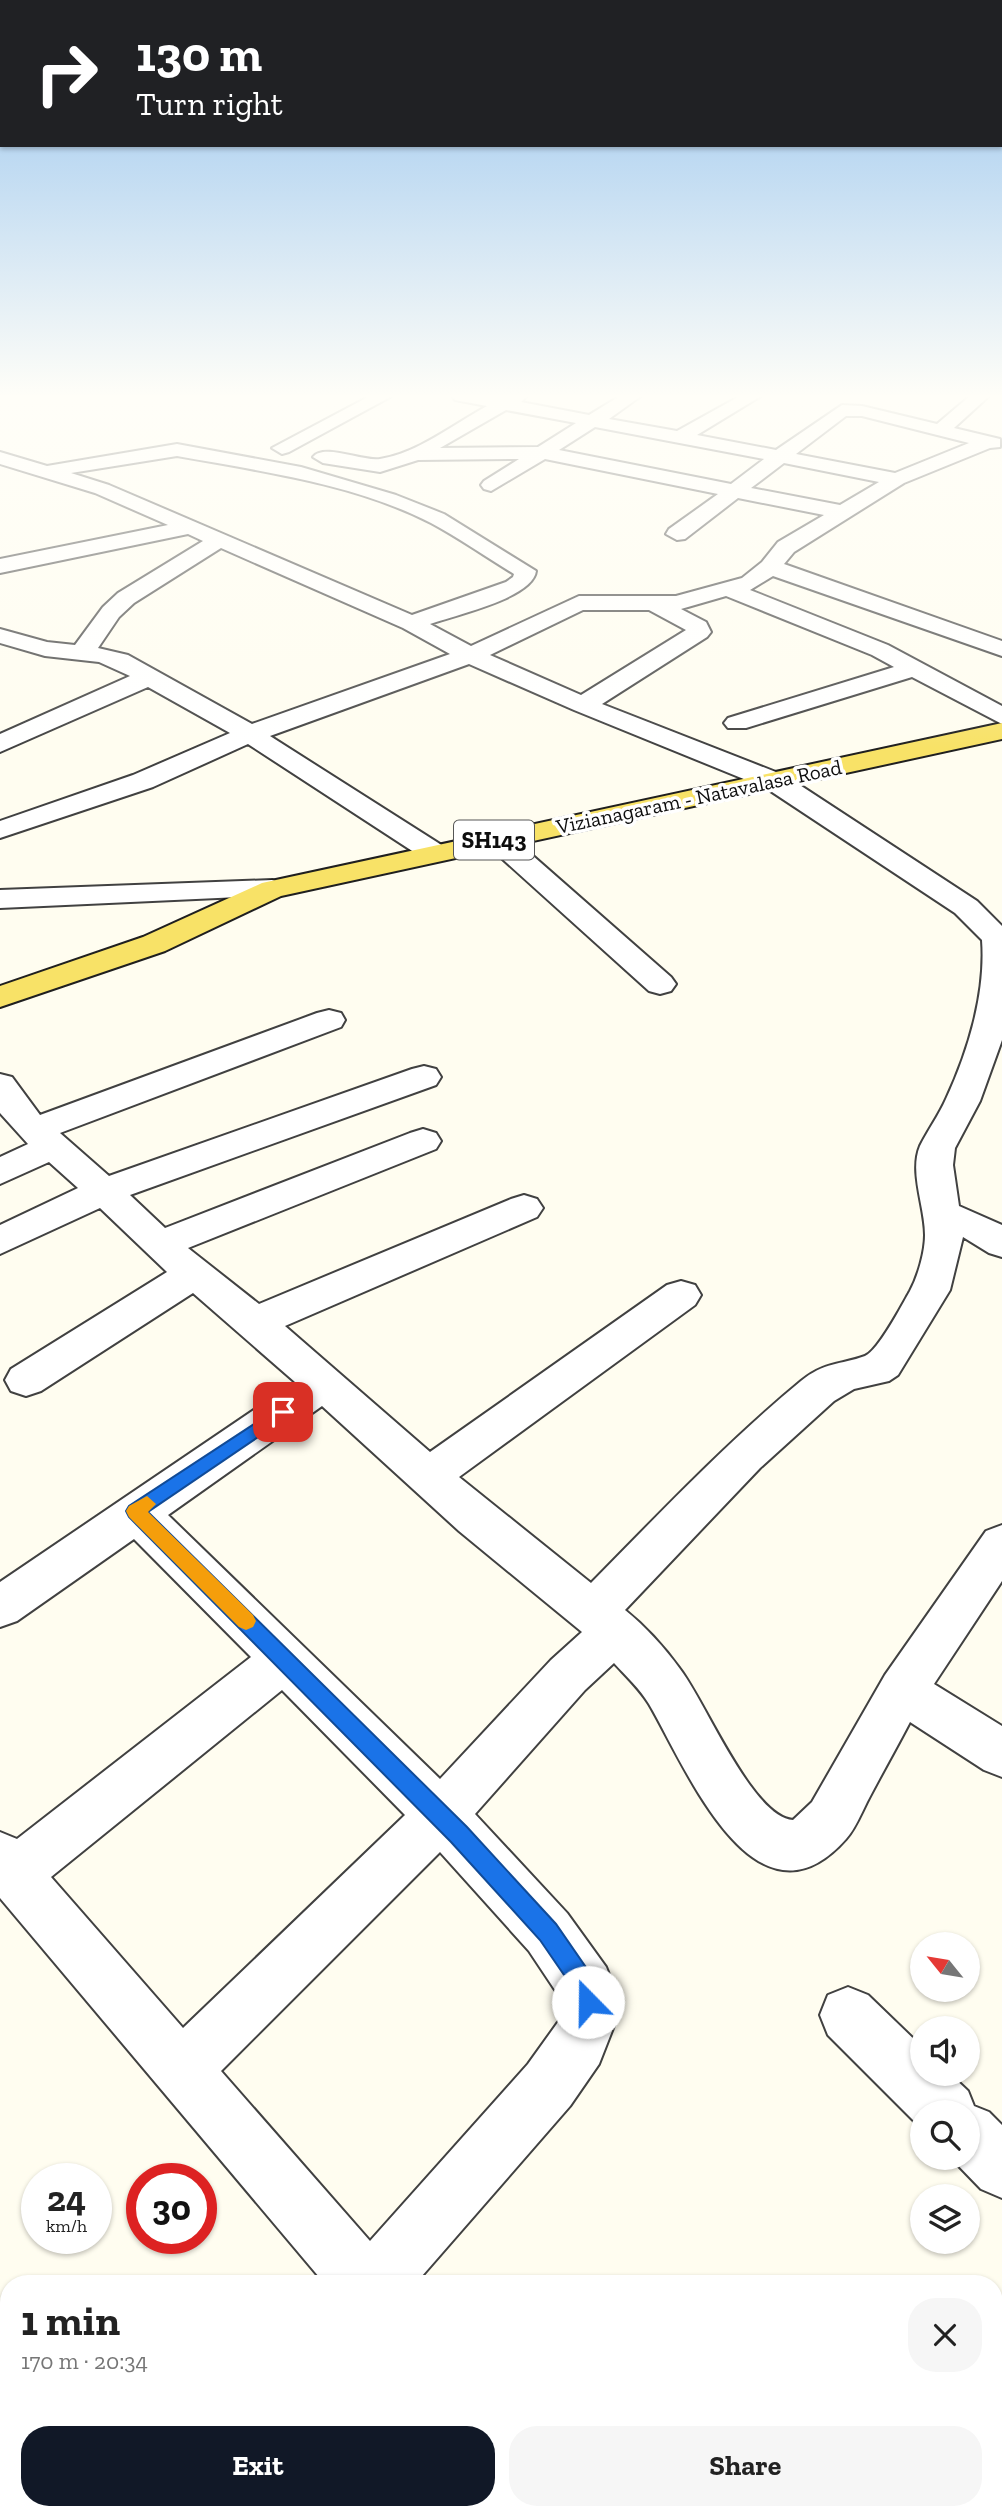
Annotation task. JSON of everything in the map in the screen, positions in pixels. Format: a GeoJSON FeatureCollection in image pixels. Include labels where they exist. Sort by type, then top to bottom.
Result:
{"type":"FeatureCollection","features":[{"type":"Feature","properties":{"kind":"main road","name":"Vizianagaram - Natavalasa Road"},"geometry":{"type":"LineString","coordinates":[[0,997],[154,944],[272,889],[433,852],[776,782],[1002,731]]}},
{"type":"Feature","properties":{"kind":"street"},"geometry":{"type":"LineString","coordinates":[[159,514],[411,623],[470,655],[583,705],[776,782],[965,907],[994,919],[999,960],[984,1048],[963,1101],[937,1148],[934,1165],[944,1236],[938,1267],[930,1290],[891,1357],[874,1370],[844,1375],[819,1390],[745,1456],[604,1622],[568,1675],[441,1815],[181,2070]]}},
{"type":"Feature","properties":{"kind":"street"},"geometry":{"type":"LineString","coordinates":[[411,623],[514,587],[526,576],[521,568],[437,518],[425,514]]}},
{"type":"Feature","properties":{"kind":"street"},"geometry":{"type":"LineString","coordinates":[[677,534],[703,514]]}},
{"type":"Feature","properties":{"kind":"street"},"geometry":{"type":"LineString","coordinates":[[0,830],[143,781],[250,734],[470,655],[569,607],[588,602],[677,603],[750,583],[770,568],[786,547],[839,514]]}},
{"type":"Feature","properties":{"kind":"street"},"geometry":{"type":"LineString","coordinates":[[0,566],[190,527]]}},
{"type":"Feature","properties":{"kind":"street"},"geometry":{"type":"LineString","coordinates":[[81,654],[111,612],[126,598],[219,540]]}},
{"type":"Feature","properties":{"kind":"street"},"geometry":{"type":"LineString","coordinates":[[770,568],[1002,649]]}},
{"type":"Feature","properties":{"kind":"street"},"geometry":{"type":"LineString","coordinates":[[514,587],[569,607]]}},
{"type":"Feature","properties":{"kind":"street"},"geometry":{"type":"LineString","coordinates":[[730,590],[880,650],[1002,716]]}},
{"type":"Feature","properties":{"kind":"street"},"geometry":{"type":"LineString","coordinates":[[583,705],[699,632],[698,627],[655,604]]}},
{"type":"Feature","properties":{"kind":"street"},"geometry":{"type":"LineString","coordinates":[[0,636],[45,649],[110,657],[250,734],[433,852]]}},
{"type":"Feature","properties":{"kind":"street"},"geometry":{"type":"LineString","coordinates":[[737,723],[914,670]]}},
{"type":"Feature","properties":{"kind":"street"},"geometry":{"type":"LineString","coordinates":[[0,744],[31,727],[149,677]]}},
{"type":"Feature","properties":{"kind":"street"},"geometry":{"type":"LineString","coordinates":[[497,839],[660,984]]}},
{"type":"Feature","properties":{"kind":"street"},"geometry":{"type":"LineString","coordinates":[[0,899],[272,889]]}},
{"type":"Feature","properties":{"kind":"street"},"geometry":{"type":"LineString","coordinates":[[0,1172],[43,1138],[330,1020]]}},
{"type":"Feature","properties":{"kind":"street"},"geometry":{"type":"LineString","coordinates":[[0,1241],[104,1191],[424,1077]]}},
{"type":"Feature","properties":{"kind":"street"},"geometry":{"type":"LineString","coordinates":[[0,1084],[14,1108],[43,1138],[104,1191],[159,1245],[255,1322],[427,1476],[604,1622],[664,1685],[730,1801],[764,1836],[780,1844],[795,1845],[810,1839],[830,1819],[902,1690],[1002,1545]]}},
{"type":"Feature","properties":{"kind":"street"},"geometry":{"type":"LineString","coordinates":[[159,1245],[422,1141]]}},
{"type":"Feature","properties":{"kind":"street"},"geometry":{"type":"LineString","coordinates":[[255,1322],[524,1208]]}},
{"type":"Feature","properties":{"kind":"street"},"geometry":{"type":"LineString","coordinates":[[942,1214],[984,1231],[1002,1244]]}},
{"type":"Feature","properties":{"kind":"street"},"geometry":{"type":"LineString","coordinates":[[26,1380],[195,1273]]}},
{"type":"Feature","properties":{"kind":"street"},"geometry":{"type":"LineString","coordinates":[[427,1476],[681,1295]]}},
{"type":"Feature","properties":{"kind":"street"},"geometry":{"type":"LineString","coordinates":[[0,1607],[135,1511],[325,1383]]}},
{"type":"Feature","properties":{"kind":"street"},"geometry":{"type":"LineString","coordinates":[[135,1511],[441,1815],[548,1932],[586,1987],[589,2018],[579,2044],[549,2085],[381,2275]]}},
{"type":"Feature","properties":{"kind":"street"},"geometry":{"type":"LineString","coordinates":[[285,1660],[7,1866],[358,2275]]}},
{"type":"Feature","properties":{"kind":"street"},"geometry":{"type":"LineString","coordinates":[[902,1690],[1002,1754]]}},
{"type":"Feature","properties":{"kind":"street"},"geometry":{"type":"LineString","coordinates":[[848,2015],[935,2100]]}},
{"type":"Feature","properties":{"kind":"street"},"geometry":{"type":"LineString","coordinates":[[980,2145],[1002,2168]]}},
{"type":"Feature","properties":{"kind":"slow traffic"},"geometry":{"type":"LineString","coordinates":[[147,1504],[135,1511],[246,1621]]}},
{"type":"Feature","properties":{"kind":"route"},"geometry":{"type":"LineString","coordinates":[[283,1412],[135,1511],[459,1835],[548,1932],[586,1987],[588,2002]]}}]}
